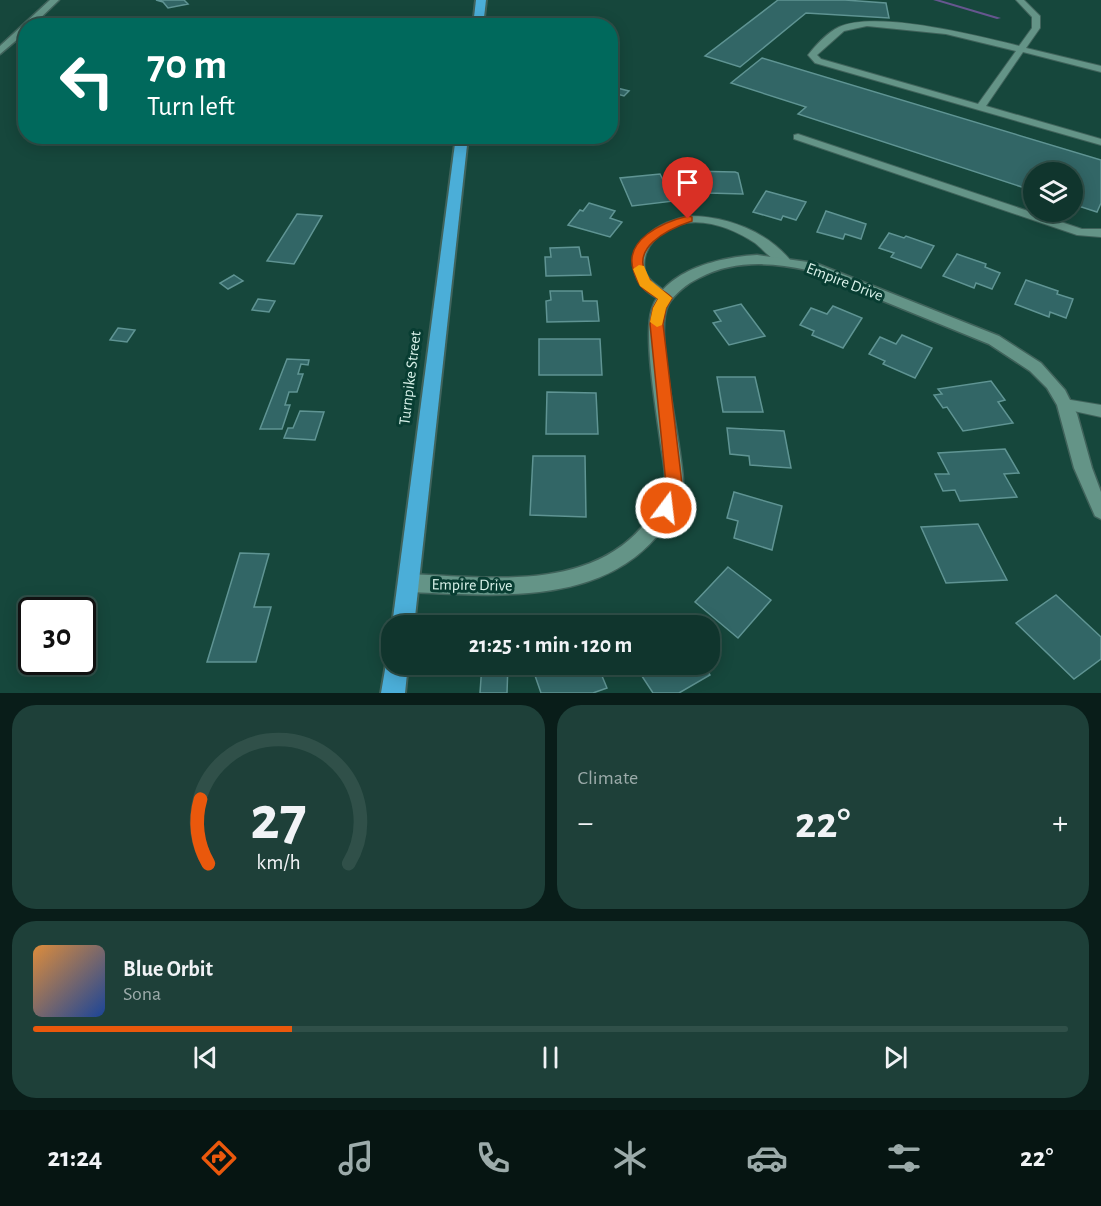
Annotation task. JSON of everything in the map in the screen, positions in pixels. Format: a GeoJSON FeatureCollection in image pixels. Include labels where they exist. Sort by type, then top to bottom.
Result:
{"type":"FeatureCollection","features":[{"type":"Feature","properties":{"kind":"highway"},"geometry":{"type":"LineString","coordinates":[[479,18],[481,0]]}},
{"type":"Feature","properties":{"kind":"highway","name":"Turnpike Street"},"geometry":{"type":"LineString","coordinates":[[404,615],[461,144]]}},
{"type":"Feature","properties":{"kind":"highway"},"geometry":{"type":"LineString","coordinates":[[393,693],[395,675]]}},
{"type":"Feature","properties":{"kind":"street"},"geometry":{"type":"LineString","coordinates":[[35,18],[55,0]]}},
{"type":"Feature","properties":{"kind":"street"},"geometry":{"type":"LineString","coordinates":[[0,51],[18,34]]}},
{"type":"Feature","properties":{"kind":"street","name":"Empire Drive"},"geometry":{"type":"LineString","coordinates":[[408,583],[508,585],[553,582],[593,572],[626,554],[651,531],[666,508],[674,484],[658,346],[659,308],[682,281],[715,265],[735,261],[785,261],[810,266],[994,340],[1032,364],[1065,404],[1085,477],[1101,511]]}},
{"type":"Feature","properties":{"kind":"lane"},"geometry":{"type":"LineString","coordinates":[[980,107],[1036,28],[1036,16],[1020,0]]}},
{"type":"Feature","properties":{"kind":"lane"},"geometry":{"type":"LineString","coordinates":[[1101,69],[938,30],[867,24],[841,29],[812,55],[818,61],[1101,142]]}},
{"type":"Feature","properties":{"kind":"lane"},"geometry":{"type":"LineString","coordinates":[[798,137],[1081,232],[1101,233]]}},
{"type":"Feature","properties":{"kind":"lane"},"geometry":{"type":"LineString","coordinates":[[666,298],[645,283],[637,264],[641,247],[652,235],[678,222],[688,219],[714,221],[736,227],[761,242],[785,261]]}},
{"type":"Feature","properties":{"kind":"lane"},"geometry":{"type":"LineString","coordinates":[[1065,404],[1101,411]]}},
{"type":"Feature","properties":{"kind":"building"},"geometry":{"type":"Polygon","coordinates":[[[156,0],[184,0],[188,4],[168,8],[163,2],[156,0]]]}},
{"type":"Feature","properties":{"kind":"building"},"geometry":{"type":"Polygon","coordinates":[[[778,0],[845,0],[886,3],[889,18],[806,13],[740,67],[705,56],[778,0]]]}},
{"type":"Feature","properties":{"kind":"building"},"geometry":{"type":"Polygon","coordinates":[[[762,58],[1101,160],[1101,203],[1097,212],[1083,208],[1083,162],[1023,162],[1023,187],[798,114],[806,107],[731,83],[762,58]]]}},
{"type":"Feature","properties":{"kind":"building"},"geometry":{"type":"Polygon","coordinates":[[[618,88],[629,91],[624,96],[618,94],[618,88]]]}},
{"type":"Feature","properties":{"kind":"building"},"geometry":{"type":"Polygon","coordinates":[[[688,171],[738,173],[743,194],[708,193],[705,182],[690,182],[688,171]]]}},
{"type":"Feature","properties":{"kind":"building"},"geometry":{"type":"Polygon","coordinates":[[[660,174],[674,201],[632,206],[620,178],[660,174]]]}},
{"type":"Feature","properties":{"kind":"building"},"geometry":{"type":"Polygon","coordinates":[[[766,191],[806,202],[796,220],[783,216],[781,220],[753,212],[766,191]]]}},
{"type":"Feature","properties":{"kind":"building"},"geometry":{"type":"Polygon","coordinates":[[[589,203],[615,211],[610,218],[622,222],[610,237],[568,225],[589,203]]]}},
{"type":"Feature","properties":{"kind":"building"},"geometry":{"type":"Polygon","coordinates":[[[826,211],[866,224],[861,239],[845,234],[843,239],[817,232],[826,211]]]}},
{"type":"Feature","properties":{"kind":"building"},"geometry":{"type":"Polygon","coordinates":[[[297,214],[322,216],[294,264],[267,261],[297,214]]]}},
{"type":"Feature","properties":{"kind":"building"},"geometry":{"type":"Polygon","coordinates":[[[889,233],[904,238],[906,236],[934,246],[921,268],[891,257],[894,253],[879,248],[889,233]]]}},
{"type":"Feature","properties":{"kind":"building"},"geometry":{"type":"Polygon","coordinates":[[[579,247],[581,257],[588,257],[591,275],[546,276],[545,257],[551,257],[550,248],[579,247]]]}},
{"type":"Feature","properties":{"kind":"building"},"geometry":{"type":"Polygon","coordinates":[[[957,254],[986,264],[985,267],[1000,273],[992,289],[976,283],[974,288],[943,276],[957,254]]]}},
{"type":"Feature","properties":{"kind":"building"},"geometry":{"type":"Polygon","coordinates":[[[234,275],[243,281],[228,289],[220,283],[234,275]]]}},
{"type":"Feature","properties":{"kind":"building"},"geometry":{"type":"Polygon","coordinates":[[[1026,280],[1073,299],[1066,318],[1050,312],[1049,317],[1015,304],[1026,280]]]}},
{"type":"Feature","properties":{"kind":"building"},"geometry":{"type":"Polygon","coordinates":[[[550,291],[582,291],[583,301],[597,301],[599,321],[547,322],[546,301],[551,300],[550,291]]]}},
{"type":"Feature","properties":{"kind":"building"},"geometry":{"type":"Polygon","coordinates":[[[258,299],[275,301],[269,312],[252,310],[258,299]]]}},
{"type":"Feature","properties":{"kind":"building"},"geometry":{"type":"Polygon","coordinates":[[[741,304],[765,336],[729,345],[713,323],[721,321],[714,311],[741,304]]]}},
{"type":"Feature","properties":{"kind":"building"},"geometry":{"type":"Polygon","coordinates":[[[833,306],[862,318],[843,348],[812,335],[814,331],[800,325],[811,308],[827,314],[833,306]]]}},
{"type":"Feature","properties":{"kind":"building"},"geometry":{"type":"Polygon","coordinates":[[[118,328],[135,330],[127,342],[110,340],[118,328]]]}},
{"type":"Feature","properties":{"kind":"building"},"geometry":{"type":"Polygon","coordinates":[[[902,335],[932,348],[915,378],[883,364],[885,361],[869,354],[880,337],[896,344],[902,335]]]}},
{"type":"Feature","properties":{"kind":"building"},"geometry":{"type":"Polygon","coordinates":[[[539,339],[600,339],[602,375],[539,375],[539,339]]]}},
{"type":"Feature","properties":{"kind":"building"},"geometry":{"type":"Polygon","coordinates":[[[287,359],[309,360],[308,365],[301,364],[298,374],[303,374],[297,392],[289,392],[285,405],[290,405],[282,429],[260,429],[287,359]]]}},
{"type":"Feature","properties":{"kind":"building"},"geometry":{"type":"Polygon","coordinates":[[[717,377],[755,377],[763,412],[723,412],[717,377]]]}},
{"type":"Feature","properties":{"kind":"building"},"geometry":{"type":"Polygon","coordinates":[[[991,381],[1005,400],[998,402],[1013,423],[963,431],[947,407],[943,408],[934,395],[942,394],[938,389],[991,381]]]}},
{"type":"Feature","properties":{"kind":"building"},"geometry":{"type":"Polygon","coordinates":[[[547,392],[596,393],[598,434],[546,434],[547,392]]]}},
{"type":"Feature","properties":{"kind":"building"},"geometry":{"type":"Polygon","coordinates":[[[300,411],[324,412],[315,440],[284,438],[288,428],[293,428],[300,411]]]}},
{"type":"Feature","properties":{"kind":"building"},"geometry":{"type":"Polygon","coordinates":[[[727,428],[784,431],[791,468],[750,465],[749,456],[730,454],[727,428]]]}},
{"type":"Feature","properties":{"kind":"building"},"geometry":{"type":"Polygon","coordinates":[[[1005,449],[1019,473],[1004,474],[1017,497],[960,501],[955,490],[943,491],[935,474],[949,474],[938,453],[1005,449]]]}},
{"type":"Feature","properties":{"kind":"building"},"geometry":{"type":"Polygon","coordinates":[[[533,456],[585,456],[586,517],[530,515],[533,456]]]}},
{"type":"Feature","properties":{"kind":"building"},"geometry":{"type":"Polygon","coordinates":[[[734,492],[782,506],[772,550],[734,538],[738,521],[727,518],[734,492]]]}},
{"type":"Feature","properties":{"kind":"building"},"geometry":{"type":"Polygon","coordinates":[[[978,524],[1007,580],[946,583],[921,527],[978,524]]]}},
{"type":"Feature","properties":{"kind":"building"},"geometry":{"type":"Polygon","coordinates":[[[240,553],[269,554],[254,607],[271,607],[256,662],[207,662],[240,553]]]}},
{"type":"Feature","properties":{"kind":"building"},"geometry":{"type":"Polygon","coordinates":[[[728,567],[771,600],[738,638],[720,623],[720,615],[711,615],[695,602],[728,567]]]}},
{"type":"Feature","properties":{"kind":"building"},"geometry":{"type":"Polygon","coordinates":[[[1056,595],[1101,637],[1101,659],[1074,679],[1016,623],[1056,595]]]}},
{"type":"Feature","properties":{"kind":"building"},"geometry":{"type":"Polygon","coordinates":[[[481,675],[508,675],[507,693],[480,693],[481,675]]]}},
{"type":"Feature","properties":{"kind":"building"},"geometry":{"type":"Polygon","coordinates":[[[535,675],[602,675],[607,688],[593,693],[541,693],[535,675]]]}},
{"type":"Feature","properties":{"kind":"building"},"geometry":{"type":"Polygon","coordinates":[[[641,675],[710,675],[679,693],[653,693],[641,675]]]}},
{"type":"Feature","properties":{"kind":"waterway"},"geometry":{"type":"LineString","coordinates":[[935,0],[999,18]]}},
{"type":"Feature","properties":{"kind":"slow traffic"},"geometry":{"type":"LineString","coordinates":[[639,269],[645,283],[666,298],[659,308],[657,322]]}},
{"type":"Feature","properties":{"kind":"route"},"geometry":{"type":"LineString","coordinates":[[666,508],[674,484],[657,324],[659,308],[666,298],[645,283],[637,264],[641,247],[652,235],[669,225],[688,219]]}}]}
